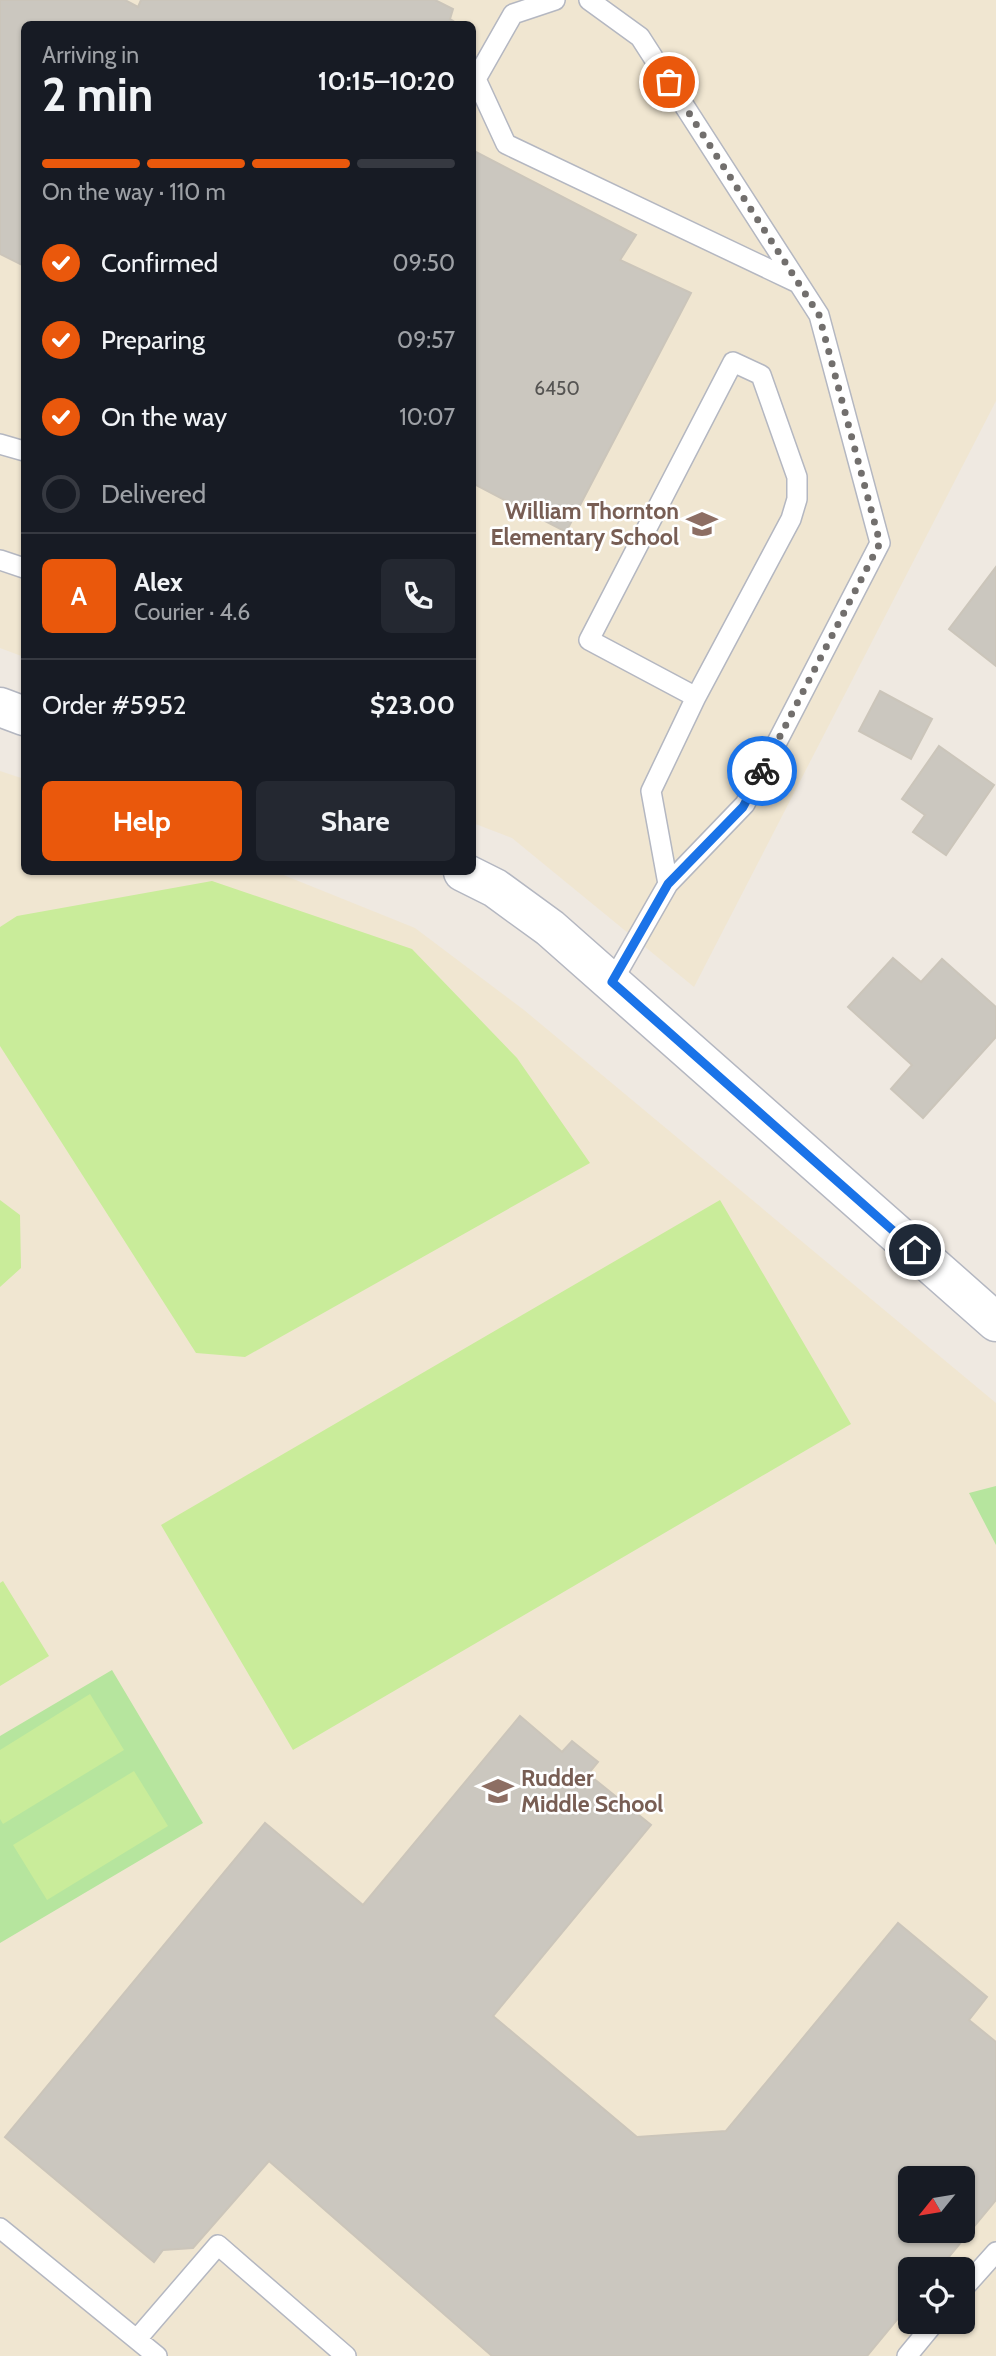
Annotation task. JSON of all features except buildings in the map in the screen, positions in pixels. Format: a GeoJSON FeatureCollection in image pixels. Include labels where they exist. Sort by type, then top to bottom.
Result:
{"type":"FeatureCollection","features":[{"type":"Feature","properties":{"kind":"street"},"geometry":{"type":"LineString","coordinates":[[0,707],[21,715]]}},
{"type":"Feature","properties":{"kind":"street"},"geometry":{"type":"LineString","coordinates":[[469,875],[495,888],[528,912],[612,982],[996,1322]]}},
{"type":"Feature","properties":{"kind":"lane"},"geometry":{"type":"LineString","coordinates":[[555,0],[513,14],[476,79],[506,144],[799,283]]}},
{"type":"Feature","properties":{"kind":"lane"},"geometry":{"type":"LineString","coordinates":[[589,0],[640,37],[819,315],[880,543],[745,804],[668,884],[612,982]]}},
{"type":"Feature","properties":{"kind":"lane"},"geometry":{"type":"LineString","coordinates":[[668,884],[651,791],[696,697],[791,519],[797,499],[797,477],[761,375],[733,362],[589,640],[696,697]]}},
{"type":"Feature","properties":{"kind":"lane"},"geometry":{"type":"LineString","coordinates":[[0,444],[21,450]]}},
{"type":"Feature","properties":{"kind":"lane"},"geometry":{"type":"LineString","coordinates":[[0,560],[21,567]]}},
{"type":"Feature","properties":{"kind":"lane"},"geometry":{"type":"LineString","coordinates":[[0,2228],[157,2356]]}},
{"type":"Feature","properties":{"kind":"lane"},"geometry":{"type":"LineString","coordinates":[[137,2339],[218,2245],[346,2356]]}},
{"type":"Feature","properties":{"kind":"lane"},"geometry":{"type":"LineString","coordinates":[[975,2275],[996,2252]]}},
{"type":"Feature","properties":{"kind":"lane"},"geometry":{"type":"LineString","coordinates":[[907,2356],[925,2334]]}},
{"type":"Feature","properties":{"kind":"shaded area","name":"William Thornton Elementary School"},"geometry":{"type":"Polygon","coordinates":[[[0,0],[996,0],[996,401],[694,987],[512,838],[476,824],[476,21],[21,21],[21,656],[0,648],[0,0]]]}},
{"type":"Feature","properties":{"kind":"shaded area","name":"Rudder Middle School"},"geometry":{"type":"Polygon","coordinates":[[[0,771],[21,778],[21,875],[283,875],[415,928],[524,1010],[996,1403],[996,2356],[0,2356],[0,771]]]}},
{"type":"Feature","properties":{"kind":"green space"},"geometry":{"type":"Polygon","coordinates":[[[212,881],[412,949],[517,1058],[590,1163],[245,1357],[196,1353],[0,1046],[0,927],[17,916],[212,881]]]}},
{"type":"Feature","properties":{"kind":"green space"},"geometry":{"type":"Polygon","coordinates":[[[0,1200],[20,1215],[21,1268],[0,1287],[0,1200]]]}},
{"type":"Feature","properties":{"kind":"green space"},"geometry":{"type":"Polygon","coordinates":[[[720,1200],[851,1424],[293,1750],[161,1525],[720,1200]]]}},
{"type":"Feature","properties":{"kind":"green space"},"geometry":{"type":"Polygon","coordinates":[[[996,1486],[996,1545],[969,1493],[996,1486]]]}},
{"type":"Feature","properties":{"kind":"green space"},"geometry":{"type":"Polygon","coordinates":[[[3,1581],[49,1656],[0,1686],[0,1583],[3,1581]]]}},
{"type":"Feature","properties":{"kind":"green space"},"geometry":{"type":"Polygon","coordinates":[[[112,1670],[203,1823],[0,1943],[0,1736],[112,1670]]]}},
{"type":"Feature","properties":{"kind":"green space"},"geometry":{"type":"Polygon","coordinates":[[[90,1694],[124,1750],[3,1824],[0,1819],[0,1750],[90,1694]]]}},
{"type":"Feature","properties":{"kind":"green space"},"geometry":{"type":"Polygon","coordinates":[[[134,1771],[168,1826],[47,1900],[13,1845],[134,1771]]]}},
{"type":"Feature","properties":{"kind":"way so far"},"geometry":{"type":"LineString","coordinates":[[669,82],[819,315],[880,543],[762,771]]}},
{"type":"Feature","properties":{"kind":"place","name":"William Thornton Elementary School"},"geometry":{"type":"Point","coordinates":[702,524]}},
{"type":"Feature","properties":{"kind":"place","name":"Rudder Middle School"},"geometry":{"type":"Point","coordinates":[498,1791]}},
{"type":"Feature","properties":{"kind":"route"},"geometry":{"type":"LineString","coordinates":[[762,771],[743,807],[668,884],[612,982],[915,1250]]}}]}
